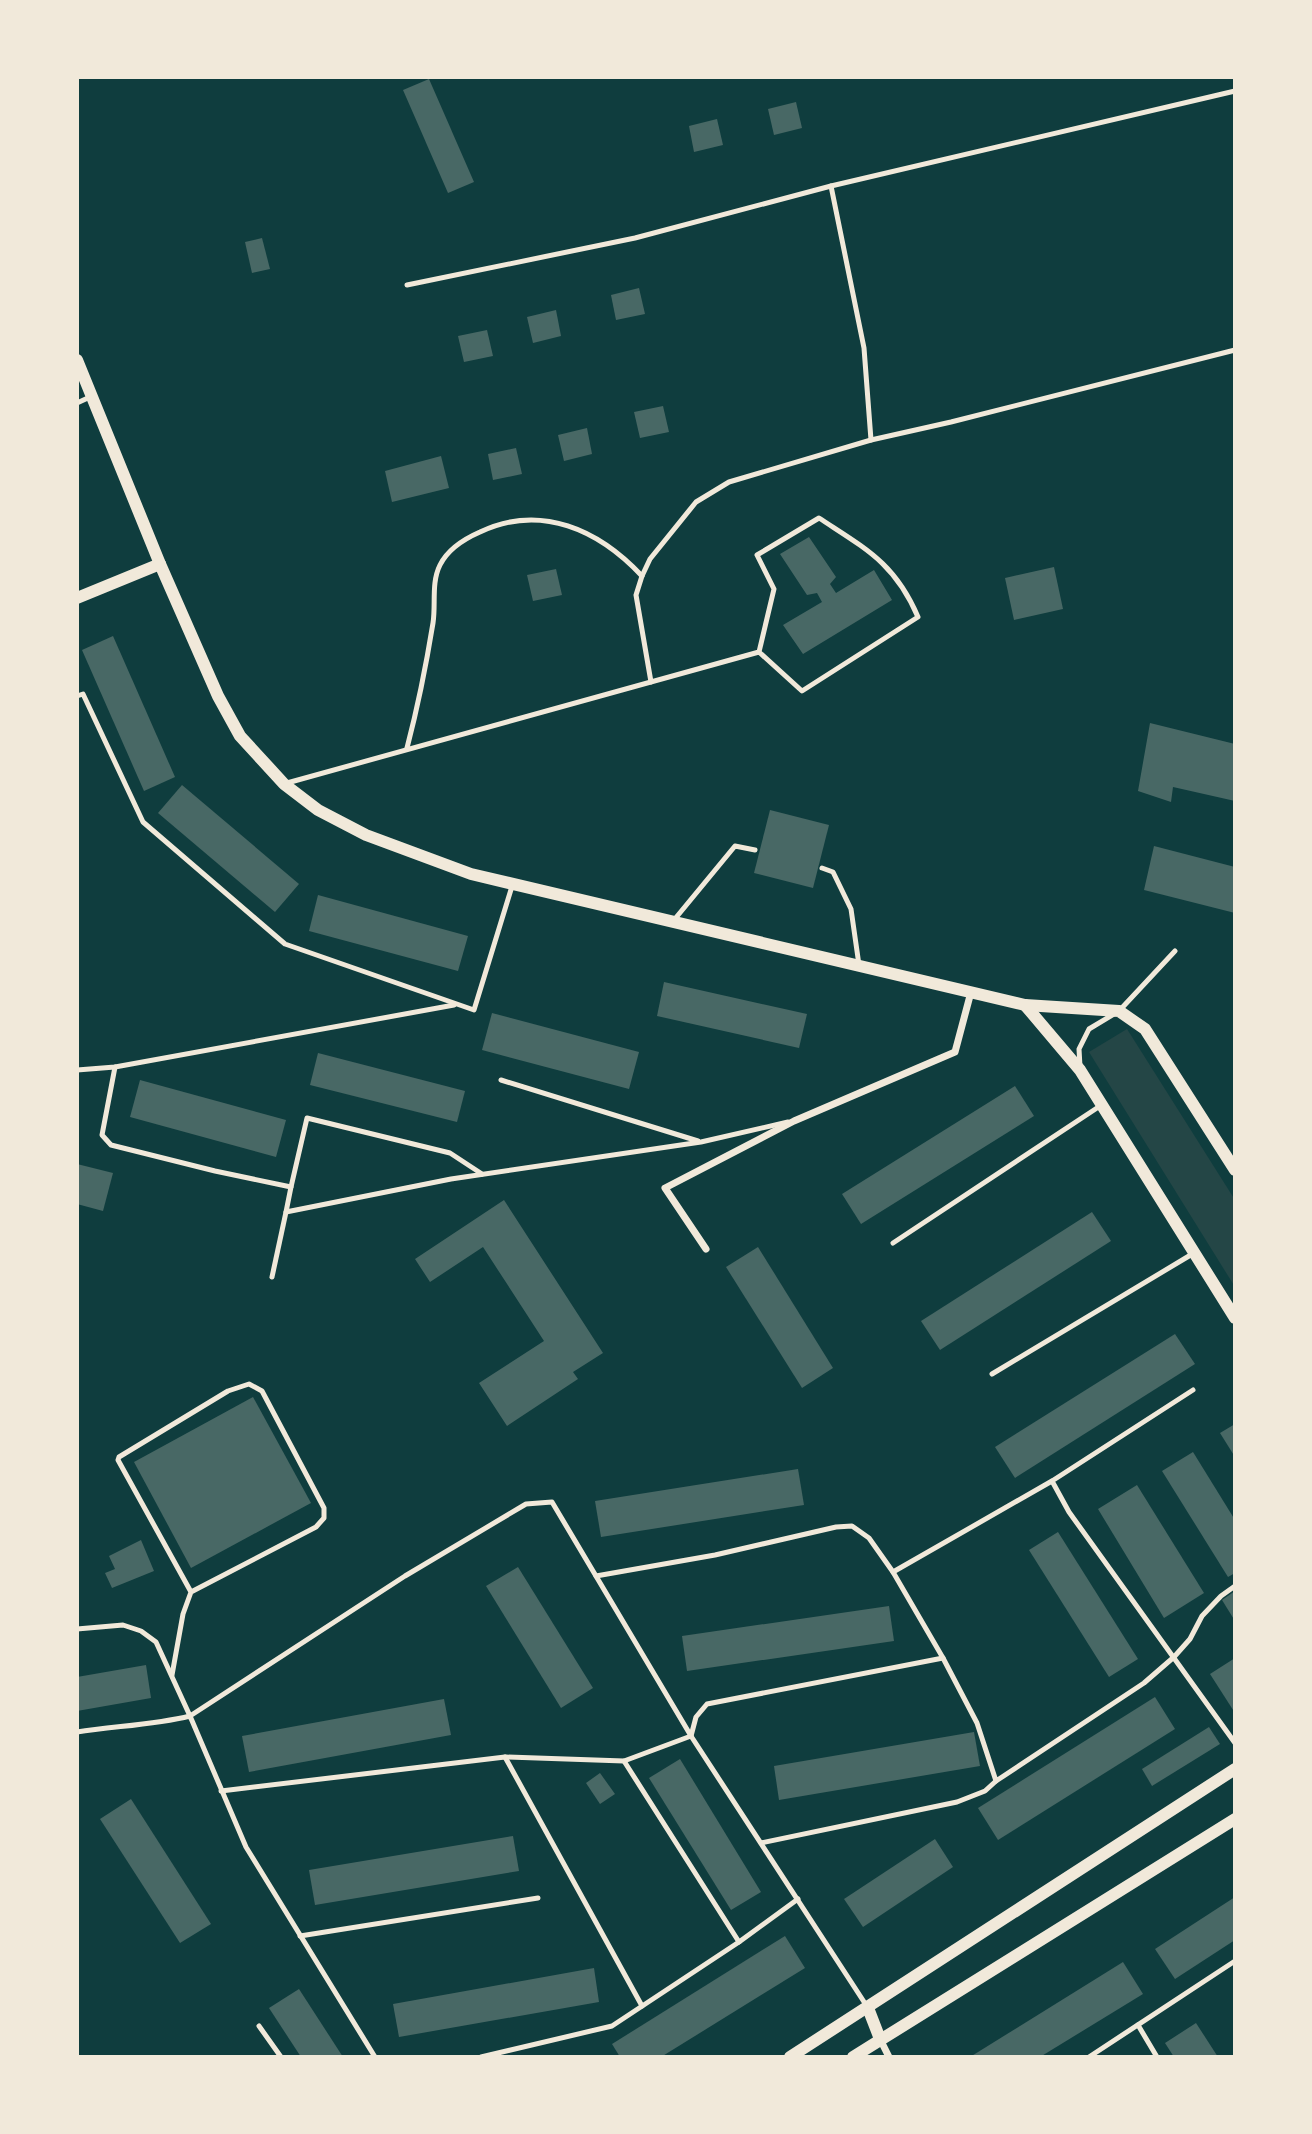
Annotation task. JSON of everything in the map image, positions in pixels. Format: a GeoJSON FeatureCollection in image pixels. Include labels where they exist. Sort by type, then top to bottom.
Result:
{"type":"FeatureCollection","features":[{"type":"Feature","properties":{"kind":"street"},"geometry":{"type":"LineString","coordinates":[[77,360],[160,564],[240,736],[284,783],[318,810],[366,835],[471,874],[1025,1005],[1119,1011],[1145,1028],[1235,1170]]}},
{"type":"Feature","properties":{"kind":"street"},"geometry":{"type":"LineString","coordinates":[[77,598],[160,564]]}},
{"type":"Feature","properties":{"kind":"street"},"geometry":{"type":"LineString","coordinates":[[706,1249],[665,1188],[794,1121],[954,1052],[971,992]]}},
{"type":"Feature","properties":{"kind":"street"},"geometry":{"type":"LineString","coordinates":[[1025,1005],[1080,1070],[1235,1318]]}},
{"type":"Feature","properties":{"kind":"street"},"geometry":{"type":"LineString","coordinates":[[790,2057],[1235,1769]]}},
{"type":"Feature","properties":{"kind":"street"},"geometry":{"type":"LineString","coordinates":[[853,2057],[1235,1819]]}},
{"type":"Feature","properties":{"kind":"street"},"geometry":{"type":"LineString","coordinates":[[868,2008],[889,2057]]}},
{"type":"Feature","properties":{"kind":"lane"},"geometry":{"type":"LineString","coordinates":[[407,285],[635,238],[831,186],[1235,91]]}},
{"type":"Feature","properties":{"kind":"lane"},"geometry":{"type":"LineString","coordinates":[[831,186],[864,348],[871,440]]}},
{"type":"Feature","properties":{"kind":"lane"},"geometry":{"type":"LineString","coordinates":[[651,682],[636,595],[650,558],[696,502],[711,491],[729,482],[871,440],[1235,350]]}},
{"type":"Feature","properties":{"kind":"lane"},"geometry":{"type":"LineString","coordinates":[[77,403],[93,396]]}},
{"type":"Feature","properties":{"kind":"lane"},"geometry":{"type":"LineString","coordinates":[[819,517],[878,557],[908,592],[918,617],[802,691],[759,652],[774,589],[757,555],[819,517]]}},
{"type":"Feature","properties":{"kind":"lane"},"geometry":{"type":"LineString","coordinates":[[407,748],[424,682],[434,614],[434,585],[440,564],[465,538],[495,525],[522,520],[549,521],[579,529],[602,541],[624,557],[642,576]]}},
{"type":"Feature","properties":{"kind":"lane"},"geometry":{"type":"LineString","coordinates":[[284,783],[759,652]]}},
{"type":"Feature","properties":{"kind":"lane"},"geometry":{"type":"LineString","coordinates":[[77,696],[83,694],[143,822],[285,944],[474,1010],[513,882]]}},
{"type":"Feature","properties":{"kind":"lane"},"geometry":{"type":"LineString","coordinates":[[674,920],[735,846],[755,850]]}},
{"type":"Feature","properties":{"kind":"lane"},"geometry":{"type":"LineString","coordinates":[[822,867],[833,872],[851,909],[859,965]]}},
{"type":"Feature","properties":{"kind":"lane"},"geometry":{"type":"LineString","coordinates":[[1080,1070],[1079,1049],[1089,1029],[1119,1011],[1175,951]]}},
{"type":"Feature","properties":{"kind":"lane"},"geometry":{"type":"LineString","coordinates":[[77,1070],[115,1067],[457,1004]]}},
{"type":"Feature","properties":{"kind":"lane"},"geometry":{"type":"LineString","coordinates":[[115,1067],[102,1135],[111,1145],[291,1187]]}},
{"type":"Feature","properties":{"kind":"lane"},"geometry":{"type":"LineString","coordinates":[[501,1080],[701,1142]]}},
{"type":"Feature","properties":{"kind":"lane"},"geometry":{"type":"LineString","coordinates":[[893,1243],[1101,1106]]}},
{"type":"Feature","properties":{"kind":"lane"},"geometry":{"type":"LineString","coordinates":[[272,1277],[307,1118],[450,1153],[483,1174]]}},
{"type":"Feature","properties":{"kind":"lane"},"geometry":{"type":"LineString","coordinates":[[286,1212],[483,1174],[701,1142],[794,1121]]}},
{"type":"Feature","properties":{"kind":"lane"},"geometry":{"type":"LineString","coordinates":[[992,1374],[1194,1253]]}},
{"type":"Feature","properties":{"kind":"lane"},"geometry":{"type":"LineString","coordinates":[[172,1675],[183,1614],[191,1592],[316,1527],[324,1518],[324,1508],[262,1391],[249,1384],[228,1391],[122,1453],[118,1460],[191,1592]]}},
{"type":"Feature","properties":{"kind":"lane"},"geometry":{"type":"LineString","coordinates":[[893,1572],[1052,1480],[1193,1390]]}},
{"type":"Feature","properties":{"kind":"lane"},"geometry":{"type":"LineString","coordinates":[[1052,1480],[1069,1512],[1235,1743]]}},
{"type":"Feature","properties":{"kind":"lane"},"geometry":{"type":"LineString","coordinates":[[77,1732],[191,1716],[405,1576],[526,1504],[552,1502],[691,1736],[868,2008]]}},
{"type":"Feature","properties":{"kind":"lane"},"geometry":{"type":"LineString","coordinates":[[596,1576],[715,1555],[836,1527],[852,1526],[869,1538],[893,1572],[943,1658],[976,1723],[996,1781]]}},
{"type":"Feature","properties":{"kind":"lane"},"geometry":{"type":"LineString","coordinates":[[761,1843],[957,1802],[985,1791],[1144,1682],[1174,1657],[1190,1639],[1202,1616],[1235,1586]]}},
{"type":"Feature","properties":{"kind":"lane"},"geometry":{"type":"LineString","coordinates":[[77,1629],[123,1625],[141,1631],[156,1642],[191,1716],[246,1847],[375,2057]]}},
{"type":"Feature","properties":{"kind":"lane"},"geometry":{"type":"LineString","coordinates":[[691,1736],[696,1717],[707,1704],[943,1658]]}},
{"type":"Feature","properties":{"kind":"lane"},"geometry":{"type":"LineString","coordinates":[[221,1791],[505,1757],[624,1760],[691,1736]]}},
{"type":"Feature","properties":{"kind":"lane"},"geometry":{"type":"LineString","coordinates":[[505,1757],[642,2006]]}},
{"type":"Feature","properties":{"kind":"lane"},"geometry":{"type":"LineString","coordinates":[[624,1760],[739,1942]]}},
{"type":"Feature","properties":{"kind":"lane"},"geometry":{"type":"LineString","coordinates":[[300,1936],[538,1898]]}},
{"type":"Feature","properties":{"kind":"lane"},"geometry":{"type":"LineString","coordinates":[[481,2057],[612,2026],[739,1942],[798,1899]]}},
{"type":"Feature","properties":{"kind":"lane"},"geometry":{"type":"LineString","coordinates":[[1089,2057],[1235,1961]]}},
{"type":"Feature","properties":{"kind":"lane"},"geometry":{"type":"LineString","coordinates":[[1138,2025],[1157,2057]]}},
{"type":"Feature","properties":{"kind":"lane"},"geometry":{"type":"LineString","coordinates":[[259,2026],[281,2057]]}},
{"type":"Feature","properties":{"kind":"shaded area"},"geometry":{"type":"Polygon","coordinates":[[[1127,1029],[1235,1200],[1235,1287],[1089,1052],[1127,1029]]]}},
{"type":"Feature","properties":{"kind":"building"},"geometry":{"type":"Polygon","coordinates":[[[429,79],[474,182],[448,193],[403,90],[429,79]]]}},
{"type":"Feature","properties":{"kind":"building"},"geometry":{"type":"Polygon","coordinates":[[[796,102],[802,128],[774,135],[768,109],[796,102]]]}},
{"type":"Feature","properties":{"kind":"building"},"geometry":{"type":"Polygon","coordinates":[[[717,119],[723,145],[694,152],[689,126],[717,119]]]}},
{"type":"Feature","properties":{"kind":"building"},"geometry":{"type":"Polygon","coordinates":[[[262,238],[270,269],[252,273],[245,242],[262,238]]]}},
{"type":"Feature","properties":{"kind":"building"},"geometry":{"type":"Polygon","coordinates":[[[639,288],[645,314],[616,320],[611,295],[639,288]]]}},
{"type":"Feature","properties":{"kind":"building"},"geometry":{"type":"Polygon","coordinates":[[[556,310],[561,336],[533,343],[527,317],[556,310]]]}},
{"type":"Feature","properties":{"kind":"building"},"geometry":{"type":"Polygon","coordinates":[[[487,330],[493,356],[464,362],[458,336],[487,330]]]}},
{"type":"Feature","properties":{"kind":"building"},"geometry":{"type":"Polygon","coordinates":[[[663,406],[669,432],[640,438],[634,412],[663,406]]]}},
{"type":"Feature","properties":{"kind":"building"},"geometry":{"type":"Polygon","coordinates":[[[587,428],[592,454],[564,461],[558,435],[587,428]]]}},
{"type":"Feature","properties":{"kind":"building"},"geometry":{"type":"Polygon","coordinates":[[[516,448],[522,474],[493,480],[488,454],[516,448]]]}},
{"type":"Feature","properties":{"kind":"building"},"geometry":{"type":"Polygon","coordinates":[[[441,456],[449,488],[392,502],[385,471],[441,456]]]}},
{"type":"Feature","properties":{"kind":"building"},"geometry":{"type":"Polygon","coordinates":[[[809,537],[836,577],[830,584],[836,593],[874,570],[892,600],[803,654],[783,625],[822,602],[817,593],[807,595],[780,554],[809,537]]]}},
{"type":"Feature","properties":{"kind":"building"},"geometry":{"type":"Polygon","coordinates":[[[1054,567],[1063,609],[1014,620],[1005,578],[1054,567]]]}},
{"type":"Feature","properties":{"kind":"building"},"geometry":{"type":"Polygon","coordinates":[[[556,569],[562,595],[533,601],[527,575],[556,569]]]}},
{"type":"Feature","properties":{"kind":"building"},"geometry":{"type":"Polygon","coordinates":[[[113,636],[175,777],[144,791],[82,650],[113,636]]]}},
{"type":"Feature","properties":{"kind":"building"},"geometry":{"type":"Polygon","coordinates":[[[1150,723],[1235,744],[1235,801],[1173,787],[1171,802],[1138,791],[1150,723]]]}},
{"type":"Feature","properties":{"kind":"building"},"geometry":{"type":"Polygon","coordinates":[[[182,785],[299,884],[275,912],[158,813],[182,785]]]}},
{"type":"Feature","properties":{"kind":"building"},"geometry":{"type":"Polygon","coordinates":[[[770,810],[829,825],[813,888],[754,873],[770,810]]]}},
{"type":"Feature","properties":{"kind":"building"},"geometry":{"type":"Polygon","coordinates":[[[1154,846],[1235,867],[1235,913],[1144,890],[1154,846]]]}},
{"type":"Feature","properties":{"kind":"building"},"geometry":{"type":"Polygon","coordinates":[[[318,895],[468,936],[458,971],[309,931],[318,895]]]}},
{"type":"Feature","properties":{"kind":"building"},"geometry":{"type":"Polygon","coordinates":[[[664,982],[807,1014],[799,1048],[657,1016],[664,982]]]}},
{"type":"Feature","properties":{"kind":"building"},"geometry":{"type":"Polygon","coordinates":[[[492,1013],[639,1052],[629,1089],[482,1050],[492,1013]]]}},
{"type":"Feature","properties":{"kind":"building"},"geometry":{"type":"Polygon","coordinates":[[[318,1053],[465,1091],[457,1122],[310,1085],[318,1053]]]}},
{"type":"Feature","properties":{"kind":"building"},"geometry":{"type":"Polygon","coordinates":[[[140,1080],[286,1120],[276,1157],[130,1117],[140,1080]]]}},
{"type":"Feature","properties":{"kind":"building"},"geometry":{"type":"Polygon","coordinates":[[[1015,1086],[1034,1116],[861,1224],[842,1194],[1015,1086]]]}},
{"type":"Feature","properties":{"kind":"building"},"geometry":{"type":"Polygon","coordinates":[[[77,1164],[113,1173],[103,1211],[77,1204],[77,1164]]]}},
{"type":"Feature","properties":{"kind":"building"},"geometry":{"type":"Polygon","coordinates":[[[504,1200],[603,1353],[573,1372],[578,1379],[507,1426],[479,1383],[544,1341],[483,1247],[430,1282],[415,1259],[504,1200]]]}},
{"type":"Feature","properties":{"kind":"building"},"geometry":{"type":"Polygon","coordinates":[[[1092,1212],[1111,1241],[940,1350],[921,1321],[1092,1212]]]}},
{"type":"Feature","properties":{"kind":"building"},"geometry":{"type":"Polygon","coordinates":[[[758,1247],[833,1368],[802,1388],[726,1267],[758,1247]]]}},
{"type":"Feature","properties":{"kind":"building"},"geometry":{"type":"Polygon","coordinates":[[[1175,1334],[1195,1364],[1015,1478],[995,1447],[1175,1334]]]}},
{"type":"Feature","properties":{"kind":"building"},"geometry":{"type":"Polygon","coordinates":[[[253,1397],[311,1503],[191,1568],[134,1462],[253,1397]]]}},
{"type":"Feature","properties":{"kind":"building"},"geometry":{"type":"Polygon","coordinates":[[[1235,1424],[1235,1457],[1220,1433],[1235,1424]]]}},
{"type":"Feature","properties":{"kind":"building"},"geometry":{"type":"Polygon","coordinates":[[[1193,1452],[1235,1520],[1235,1573],[1228,1577],[1162,1471],[1193,1452]]]}},
{"type":"Feature","properties":{"kind":"building"},"geometry":{"type":"Polygon","coordinates":[[[798,1469],[804,1505],[601,1537],[595,1501],[798,1469]]]}},
{"type":"Feature","properties":{"kind":"building"},"geometry":{"type":"Polygon","coordinates":[[[1137,1485],[1204,1593],[1164,1618],[1098,1509],[1137,1485]]]}},
{"type":"Feature","properties":{"kind":"building"},"geometry":{"type":"Polygon","coordinates":[[[1058,1532],[1138,1659],[1109,1677],[1029,1550],[1058,1532]]]}},
{"type":"Feature","properties":{"kind":"building"},"geometry":{"type":"Polygon","coordinates":[[[141,1540],[154,1571],[112,1588],[105,1573],[115,1569],[109,1556],[141,1540]]]}},
{"type":"Feature","properties":{"kind":"building"},"geometry":{"type":"Polygon","coordinates":[[[518,1567],[593,1688],[561,1708],[486,1586],[518,1567]]]}},
{"type":"Feature","properties":{"kind":"building"},"geometry":{"type":"Polygon","coordinates":[[[1235,1591],[1235,1621],[1222,1600],[1235,1591]]]}},
{"type":"Feature","properties":{"kind":"building"},"geometry":{"type":"Polygon","coordinates":[[[889,1606],[894,1641],[687,1671],[682,1636],[889,1606]]]}},
{"type":"Feature","properties":{"kind":"building"},"geometry":{"type":"Polygon","coordinates":[[[1235,1658],[1235,1713],[1210,1674],[1235,1658]]]}},
{"type":"Feature","properties":{"kind":"building"},"geometry":{"type":"Polygon","coordinates":[[[146,1665],[151,1698],[77,1711],[77,1677],[146,1665]]]}},
{"type":"Feature","properties":{"kind":"building"},"geometry":{"type":"Polygon","coordinates":[[[1155,1697],[1175,1729],[998,1840],[978,1808],[1155,1697]]]}},
{"type":"Feature","properties":{"kind":"building"},"geometry":{"type":"Polygon","coordinates":[[[444,1699],[451,1735],[249,1772],[242,1736],[444,1699]]]}},
{"type":"Feature","properties":{"kind":"building"},"geometry":{"type":"Polygon","coordinates":[[[1209,1727],[1220,1744],[1152,1786],[1142,1769],[1209,1727]]]}},
{"type":"Feature","properties":{"kind":"building"},"geometry":{"type":"Polygon","coordinates":[[[974,1732],[980,1766],[779,1800],[774,1766],[974,1732]]]}},
{"type":"Feature","properties":{"kind":"building"},"geometry":{"type":"Polygon","coordinates":[[[680,1759],[761,1892],[731,1910],[649,1778],[680,1759]]]}},
{"type":"Feature","properties":{"kind":"building"},"geometry":{"type":"Polygon","coordinates":[[[600,1773],[615,1794],[600,1804],[586,1783],[600,1773]]]}},
{"type":"Feature","properties":{"kind":"building"},"geometry":{"type":"Polygon","coordinates":[[[131,1799],[211,1924],[180,1943],[100,1819],[131,1799]]]}},
{"type":"Feature","properties":{"kind":"building"},"geometry":{"type":"Polygon","coordinates":[[[513,1836],[519,1871],[315,1905],[309,1870],[513,1836]]]}},
{"type":"Feature","properties":{"kind":"building"},"geometry":{"type":"Polygon","coordinates":[[[935,1839],[953,1867],[863,1927],[844,1899],[935,1839]]]}},
{"type":"Feature","properties":{"kind":"building"},"geometry":{"type":"Polygon","coordinates":[[[1235,1897],[1235,1940],[1175,1979],[1155,1949],[1235,1897]]]}},
{"type":"Feature","properties":{"kind":"building"},"geometry":{"type":"Polygon","coordinates":[[[785,1936],[805,1968],[661,2057],[620,2057],[612,2044],[785,1936]]]}},
{"type":"Feature","properties":{"kind":"building"},"geometry":{"type":"Polygon","coordinates":[[[1123,1962],[1143,1994],[1040,2057],[970,2057],[1123,1962]]]}},
{"type":"Feature","properties":{"kind":"building"},"geometry":{"type":"Polygon","coordinates":[[[594,1968],[599,2002],[399,2037],[393,2004],[594,1968]]]}},
{"type":"Feature","properties":{"kind":"building"},"geometry":{"type":"Polygon","coordinates":[[[299,1989],[343,2057],[301,2057],[269,2008],[299,1989]]]}},
{"type":"Feature","properties":{"kind":"building"},"geometry":{"type":"Polygon","coordinates":[[[1196,2023],[1218,2057],[1174,2057],[1165,2043],[1196,2023]]]}}]}
